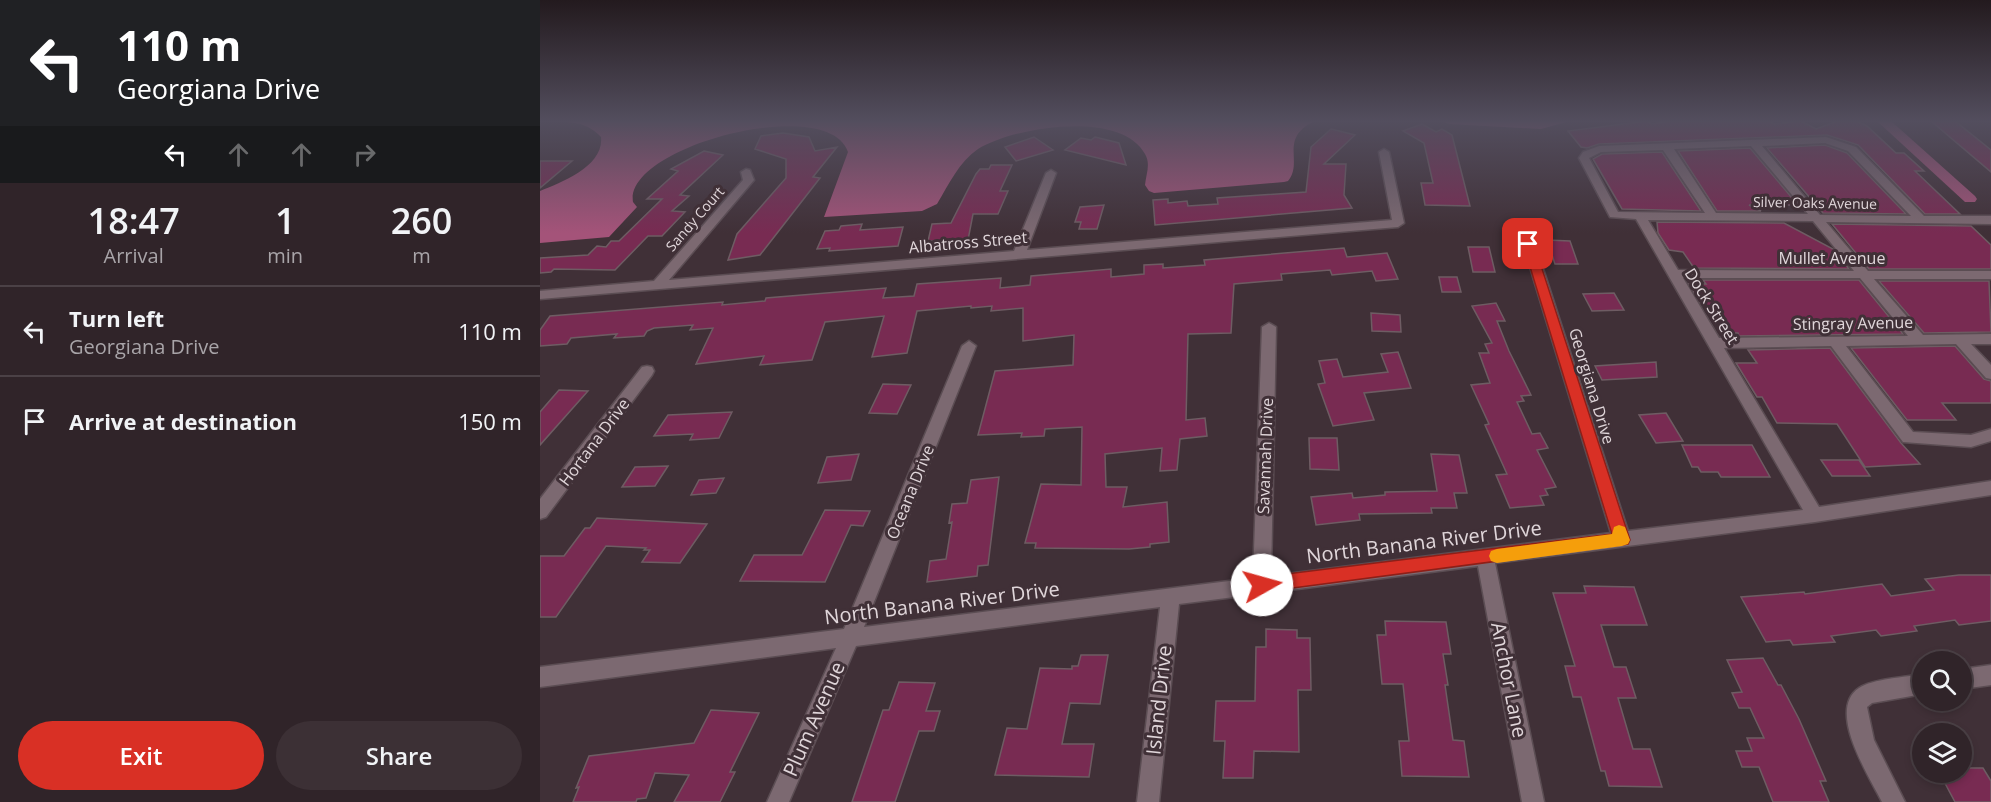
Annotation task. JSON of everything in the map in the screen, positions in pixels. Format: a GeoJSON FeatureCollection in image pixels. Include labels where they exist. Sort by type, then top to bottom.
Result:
{"type":"FeatureCollection","features":[{"type":"Feature","properties":{"kind":"street","name":"Albatross Street"},"geometry":{"type":"LineString","coordinates":[[540,295],[1398,223],[1385,158]]}},
{"type":"Feature","properties":{"kind":"street"},"geometry":{"type":"LineString","coordinates":[[1584,158],[1614,215],[1640,216]]}},
{"type":"Feature","properties":{"kind":"street"},"geometry":{"type":"LineString","coordinates":[[1675,158],[1713,217]]}},
{"type":"Feature","properties":{"kind":"street"},"geometry":{"type":"LineString","coordinates":[[1767,158],[1918,339]]}},
{"type":"Feature","properties":{"kind":"street"},"geometry":{"type":"LineString","coordinates":[[1861,158],[1922,220]]}},
{"type":"Feature","properties":{"kind":"street","name":"Sandy Court"},"geometry":{"type":"LineString","coordinates":[[658,285],[749,180],[746,172]]}},
{"type":"Feature","properties":{"kind":"street"},"geometry":{"type":"LineString","coordinates":[[1019,255],[1051,173]]}},
{"type":"Feature","properties":{"kind":"street","name":"Silver Oaks Avenue"},"geometry":{"type":"LineString","coordinates":[[1640,216],[1991,220]]}},
{"type":"Feature","properties":{"kind":"street","name":"Dock Street"},"geometry":{"type":"LineString","coordinates":[[1640,216],[1815,515]]}},
{"type":"Feature","properties":{"kind":"street","name":"Georgiana Drive"},"geometry":{"type":"LineString","coordinates":[[1528,244],[1622,540]]}},
{"type":"Feature","properties":{"kind":"street","name":"Mullet Avenue"},"geometry":{"type":"LineString","coordinates":[[1672,274],[1991,275]]}},
{"type":"Feature","properties":{"kind":"street","name":"Savannah Drive"},"geometry":{"type":"LineString","coordinates":[[1262,585],[1269,327]]}},
{"type":"Feature","properties":{"kind":"street"},"geometry":{"type":"LineString","coordinates":[[1959,339],[1991,374]]}},
{"type":"Feature","properties":{"kind":"street","name":"Stingray Avenue"},"geometry":{"type":"LineString","coordinates":[[1716,343],[1991,339]]}},
{"type":"Feature","properties":{"kind":"street"},"geometry":{"type":"LineString","coordinates":[[1835,341],[1909,438],[1971,441],[1991,435]]}},
{"type":"Feature","properties":{"kind":"street","name":"Oceana Drive"},"geometry":{"type":"LineString","coordinates":[[851,636],[969,346]]}},
{"type":"Feature","properties":{"kind":"street","name":"Hortana Drive"},"geometry":{"type":"LineString","coordinates":[[540,512],[647,371]]}},
{"type":"Feature","properties":{"kind":"street","name":"North Banana River Drive"},"geometry":{"type":"LineString","coordinates":[[540,677],[1815,515],[1991,488]]}},
{"type":"Feature","properties":{"kind":"street","name":"Anchor Lane"},"geometry":{"type":"LineString","coordinates":[[1485,557],[1533,802]]}},
{"type":"Feature","properties":{"kind":"street","name":"Island Drive"},"geometry":{"type":"LineString","coordinates":[[1148,802],[1170,597]]}},
{"type":"Feature","properties":{"kind":"street","name":"Plum Avenue"},"geometry":{"type":"LineString","coordinates":[[778,802],[851,636]]}},
{"type":"Feature","properties":{"kind":"street"},"geometry":{"type":"LineString","coordinates":[[1972,678],[1991,675]]}},
{"type":"Feature","properties":{"kind":"street"},"geometry":{"type":"LineString","coordinates":[[1894,802],[1862,737],[1856,717],[1857,703],[1867,694],[1912,686]]}},
{"type":"Feature","properties":{"kind":"shaded area"},"geometry":{"type":"Polygon","coordinates":[[[594,158],[667,158],[639,181],[633,202],[637,207],[609,237],[540,243],[540,191],[570,178],[594,158]]]}},
{"type":"Feature","properties":{"kind":"shaded area"},"geometry":{"type":"Polygon","coordinates":[[[846,158],[967,158],[950,181],[937,204],[922,211],[824,217],[846,158]]]}},
{"type":"Feature","properties":{"kind":"shaded area"},"geometry":{"type":"Polygon","coordinates":[[[1147,158],[1294,158],[1292,174],[1288,181],[1284,182],[1154,193],[1149,191],[1145,185],[1147,158]]]}},
{"type":"Feature","properties":{"kind":"building"},"geometry":{"type":"Polygon","coordinates":[[[690,158],[719,158],[680,195],[689,196],[672,211],[685,212],[662,236],[648,236],[615,270],[554,269],[551,272],[540,273],[540,258],[588,255],[597,246],[606,247],[611,241],[619,241],[662,199],[647,199],[678,171],[671,169],[690,158]]]}},
{"type":"Feature","properties":{"kind":"building"},"geometry":{"type":"Polygon","coordinates":[[[784,158],[828,158],[813,177],[820,178],[760,255],[728,260],[737,234],[786,178],[784,158]]]}},
{"type":"Feature","properties":{"kind":"building"},"geometry":{"type":"Polygon","coordinates":[[[1099,158],[1124,158],[1126,165],[1099,158]]]}},
{"type":"Feature","properties":{"kind":"building"},"geometry":{"type":"Polygon","coordinates":[[[1310,158],[1330,158],[1324,164],[1346,164],[1344,195],[1352,208],[1155,225],[1153,200],[1168,199],[1168,203],[1187,201],[1188,206],[1218,204],[1217,198],[1306,192],[1310,158]]]}},
{"type":"Feature","properties":{"kind":"building"},"geometry":{"type":"Polygon","coordinates":[[[1427,158],[1458,158],[1470,206],[1425,205],[1421,183],[1433,183],[1427,158]]]}},
{"type":"Feature","properties":{"kind":"building"},"geometry":{"type":"Polygon","coordinates":[[[1666,158],[1701,211],[1622,209],[1593,159],[1666,158]]]}},
{"type":"Feature","properties":{"kind":"building"},"geometry":{"type":"Polygon","coordinates":[[[1683,158],[1759,158],[1798,205],[1749,205],[1761,211],[1717,211],[1683,158]]]}},
{"type":"Feature","properties":{"kind":"building"},"geometry":{"type":"Polygon","coordinates":[[[1776,158],[1852,158],[1906,214],[1823,213],[1776,158]]]}},
{"type":"Feature","properties":{"kind":"building"},"geometry":{"type":"Polygon","coordinates":[[[1871,158],[1910,158],[1924,171],[1915,171],[1960,214],[1925,214],[1871,158]]]}},
{"type":"Feature","properties":{"kind":"building"},"geometry":{"type":"Polygon","coordinates":[[[1975,158],[1991,158],[1991,172],[1975,158]]]}},
{"type":"Feature","properties":{"kind":"building"},"geometry":{"type":"Polygon","coordinates":[[[540,161],[572,161],[540,188],[540,161]]]}},
{"type":"Feature","properties":{"kind":"building"},"geometry":{"type":"Polygon","coordinates":[[[991,165],[1012,165],[1000,191],[1008,191],[998,214],[973,214],[968,240],[928,241],[932,224],[951,223],[976,174],[980,169],[989,169],[991,165]]]}},
{"type":"Feature","properties":{"kind":"building"},"geometry":{"type":"Polygon","coordinates":[[[1104,205],[1097,229],[1079,229],[1081,222],[1075,222],[1080,207],[1104,205]]]}},
{"type":"Feature","properties":{"kind":"building"},"geometry":{"type":"Polygon","coordinates":[[[1657,222],[1784,223],[1833,249],[1849,269],[1694,268],[1683,252],[1669,250],[1658,233],[1657,222]]]}},
{"type":"Feature","properties":{"kind":"building"},"geometry":{"type":"Polygon","coordinates":[[[862,224],[860,230],[903,227],[898,246],[829,251],[830,248],[817,249],[825,231],[839,230],[841,226],[862,224]]]}},
{"type":"Feature","properties":{"kind":"building"},"geometry":{"type":"Polygon","coordinates":[[[1832,224],[1971,226],[1991,245],[1991,269],[1869,269],[1832,224]]]}},
{"type":"Feature","properties":{"kind":"building"},"geometry":{"type":"Polygon","coordinates":[[[1547,240],[1570,241],[1578,264],[1555,264],[1547,240]]]}},
{"type":"Feature","properties":{"kind":"building"},"geometry":{"type":"Polygon","coordinates":[[[1468,247],[1489,247],[1495,272],[1473,272],[1468,247]]]}},
{"type":"Feature","properties":{"kind":"building"},"geometry":{"type":"Polygon","coordinates":[[[1344,248],[1347,257],[1387,253],[1398,279],[1376,281],[1372,271],[1332,275],[1330,270],[1281,274],[1282,280],[1234,284],[1231,333],[1188,334],[1186,420],[1205,418],[1207,436],[1180,439],[1177,470],[1160,471],[1162,448],[1105,454],[1106,487],[1127,487],[1123,507],[1167,502],[1169,542],[1150,544],[1150,547],[1129,549],[1035,548],[1036,543],[1025,543],[1041,484],[1081,485],[1082,427],[1045,429],[1044,436],[1021,437],[1022,433],[978,435],[995,371],[1073,365],[1074,335],[1023,341],[1023,308],[991,311],[992,306],[971,308],[971,306],[917,311],[907,353],[872,357],[884,316],[825,322],[812,360],[760,365],[764,356],[696,364],[713,328],[690,330],[693,325],[654,328],[647,331],[644,336],[614,338],[617,334],[571,338],[567,344],[540,346],[540,330],[550,316],[723,302],[722,305],[765,301],[766,298],[886,288],[883,298],[914,296],[917,284],[1001,278],[1000,288],[1030,285],[1031,276],[1111,269],[1111,277],[1144,274],[1144,265],[1163,264],[1163,268],[1205,265],[1204,260],[1344,248]]]}},
{"type":"Feature","properties":{"kind":"building"},"geometry":{"type":"Polygon","coordinates":[[[1439,277],[1457,277],[1461,292],[1442,292],[1439,277]]]}},
{"type":"Feature","properties":{"kind":"building"},"geometry":{"type":"Polygon","coordinates":[[[1703,280],[1859,280],[1903,334],[1739,336],[1738,333],[1731,333],[1712,306],[1702,306],[1689,284],[1706,284],[1703,280]]]}},
{"type":"Feature","properties":{"kind":"building"},"geometry":{"type":"Polygon","coordinates":[[[1879,281],[1989,281],[1991,332],[1924,333],[1879,281]]]}},
{"type":"Feature","properties":{"kind":"building"},"geometry":{"type":"Polygon","coordinates":[[[1614,293],[1624,310],[1592,311],[1583,294],[1614,293]]]}},
{"type":"Feature","properties":{"kind":"building"},"geometry":{"type":"Polygon","coordinates":[[[1496,303],[1505,321],[1497,321],[1531,395],[1521,396],[1524,401],[1517,402],[1532,434],[1540,433],[1548,448],[1537,450],[1556,487],[1545,489],[1548,495],[1540,496],[1544,505],[1510,508],[1496,475],[1507,474],[1485,425],[1489,424],[1471,385],[1490,383],[1479,353],[1489,353],[1485,344],[1492,343],[1472,306],[1496,303]]]}},
{"type":"Feature","properties":{"kind":"building"},"geometry":{"type":"Polygon","coordinates":[[[1371,313],[1400,315],[1401,332],[1372,331],[1371,313]]]}},
{"type":"Feature","properties":{"kind":"building"},"geometry":{"type":"Polygon","coordinates":[[[1955,346],[1984,379],[1991,381],[1991,403],[1942,403],[1956,420],[1907,420],[1851,348],[1955,346]]]}},
{"type":"Feature","properties":{"kind":"building"},"geometry":{"type":"Polygon","coordinates":[[[1830,348],[1901,443],[1920,464],[1865,467],[1837,424],[1777,423],[1762,397],[1757,397],[1736,363],[1757,363],[1748,350],[1830,348]]]}},
{"type":"Feature","properties":{"kind":"building"},"geometry":{"type":"Polygon","coordinates":[[[1398,352],[1411,388],[1364,393],[1374,420],[1333,426],[1318,384],[1325,383],[1319,361],[1337,359],[1343,377],[1388,372],[1381,354],[1398,352]]]}},
{"type":"Feature","properties":{"kind":"building"},"geometry":{"type":"Polygon","coordinates":[[[1656,362],[1657,377],[1602,380],[1595,366],[1656,362]]]}},
{"type":"Feature","properties":{"kind":"building"},"geometry":{"type":"Polygon","coordinates":[[[883,384],[911,385],[897,414],[869,413],[883,384]]]}},
{"type":"Feature","properties":{"kind":"building"},"geometry":{"type":"Polygon","coordinates":[[[559,390],[588,391],[540,445],[540,412],[559,390]]]}},
{"type":"Feature","properties":{"kind":"building"},"geometry":{"type":"Polygon","coordinates":[[[732,412],[719,438],[690,440],[693,434],[654,436],[668,415],[732,412]]]}},
{"type":"Feature","properties":{"kind":"building"},"geometry":{"type":"Polygon","coordinates":[[[1666,413],[1683,441],[1656,443],[1639,415],[1666,413]]]}},
{"type":"Feature","properties":{"kind":"building"},"geometry":{"type":"Polygon","coordinates":[[[1309,438],[1337,438],[1339,470],[1310,469],[1309,438]]]}},
{"type":"Feature","properties":{"kind":"building"},"geometry":{"type":"Polygon","coordinates":[[[1682,445],[1752,445],[1770,477],[1721,477],[1718,472],[1701,472],[1698,467],[1692,467],[1682,445]]]}},
{"type":"Feature","properties":{"kind":"building"},"geometry":{"type":"Polygon","coordinates":[[[859,454],[851,480],[818,483],[827,457],[859,454]]]}},
{"type":"Feature","properties":{"kind":"building"},"geometry":{"type":"Polygon","coordinates":[[[1431,454],[1459,455],[1467,493],[1454,493],[1457,508],[1431,508],[1432,513],[1359,514],[1360,520],[1316,525],[1311,497],[1352,493],[1353,498],[1385,495],[1385,492],[1437,491],[1431,454]]]}},
{"type":"Feature","properties":{"kind":"building"},"geometry":{"type":"Polygon","coordinates":[[[1821,460],[1859,460],[1870,476],[1832,476],[1821,460]]]}},
{"type":"Feature","properties":{"kind":"building"},"geometry":{"type":"Polygon","coordinates":[[[668,466],[655,486],[622,487],[635,467],[668,466]]]}},
{"type":"Feature","properties":{"kind":"building"},"geometry":{"type":"Polygon","coordinates":[[[999,477],[988,565],[978,566],[977,576],[927,582],[930,561],[946,559],[952,522],[949,523],[952,504],[967,503],[971,480],[999,477]]]}},
{"type":"Feature","properties":{"kind":"building"},"geometry":{"type":"Polygon","coordinates":[[[724,478],[716,493],[691,495],[699,480],[724,478]]]}},
{"type":"Feature","properties":{"kind":"building"},"geometry":{"type":"Polygon","coordinates":[[[825,510],[870,511],[863,526],[851,525],[825,582],[740,581],[754,555],[802,555],[825,510]]]}},
{"type":"Feature","properties":{"kind":"building"},"geometry":{"type":"Polygon","coordinates":[[[597,518],[707,524],[680,563],[642,562],[650,550],[606,546],[556,617],[540,617],[540,556],[564,556],[585,528],[590,528],[597,518]]]}},
{"type":"Feature","properties":{"kind":"building"},"geometry":{"type":"Polygon","coordinates":[[[1959,575],[1991,575],[1991,621],[1959,625],[1955,620],[1914,626],[1917,631],[1881,636],[1876,630],[1831,636],[1835,642],[1793,645],[1790,640],[1766,642],[1741,597],[1804,592],[1805,594],[1882,584],[1891,596],[1934,590],[1925,579],[1959,575]]]}},
{"type":"Feature","properties":{"kind":"building"},"geometry":{"type":"Polygon","coordinates":[[[1584,586],[1634,587],[1647,625],[1601,625],[1614,667],[1626,667],[1636,698],[1618,698],[1633,749],[1650,749],[1662,787],[1609,786],[1605,771],[1601,771],[1581,697],[1573,697],[1565,666],[1575,666],[1553,593],[1586,593],[1584,586]]]}},
{"type":"Feature","properties":{"kind":"building"},"geometry":{"type":"Polygon","coordinates":[[[1385,621],[1446,622],[1451,654],[1443,654],[1453,740],[1464,741],[1469,777],[1402,776],[1399,741],[1409,741],[1403,684],[1382,684],[1377,635],[1386,635],[1385,621]]]}},
{"type":"Feature","properties":{"kind":"building"},"geometry":{"type":"Polygon","coordinates":[[[1266,629],[1297,630],[1297,638],[1310,638],[1311,690],[1298,690],[1299,752],[1254,751],[1253,778],[1223,778],[1225,741],[1214,741],[1216,701],[1255,701],[1256,647],[1266,647],[1266,629]]]}},
{"type":"Feature","properties":{"kind":"building"},"geometry":{"type":"Polygon","coordinates":[[[1081,655],[1108,655],[1100,704],[1070,703],[1062,744],[1094,744],[1089,777],[995,775],[1007,728],[1027,729],[1040,668],[1072,669],[1072,666],[1078,666],[1081,655]]]}},
{"type":"Feature","properties":{"kind":"building"},"geometry":{"type":"Polygon","coordinates":[[[1763,658],[1799,719],[1826,781],[1820,781],[1829,802],[1773,802],[1759,767],[1742,767],[1736,751],[1752,751],[1747,738],[1764,738],[1750,708],[1739,708],[1732,693],[1742,692],[1727,660],[1763,658]]]}},
{"type":"Feature","properties":{"kind":"building"},"geometry":{"type":"Polygon","coordinates":[[[899,682],[935,683],[926,711],[940,711],[934,731],[919,731],[895,802],[852,802],[883,710],[889,710],[899,682]]]}},
{"type":"Feature","properties":{"kind":"building"},"geometry":{"type":"Polygon","coordinates":[[[711,710],[759,713],[730,772],[735,772],[720,802],[674,802],[689,775],[655,773],[646,798],[637,799],[636,802],[573,802],[589,756],[694,743],[711,710]]]}},
{"type":"Feature","properties":{"kind":"building"},"geometry":{"type":"Polygon","coordinates":[[[1972,768],[1983,768],[1991,781],[1991,802],[1955,802],[1945,783],[1972,783],[1972,768]]]}},
{"type":"Feature","properties":{"kind":"waterway"},"geometry":{"type":"LineString","coordinates":[[1925,158],[1970,199]]}},
{"type":"Feature","properties":{"kind":"slow traffic"},"geometry":{"type":"LineString","coordinates":[[1497,556],[1622,540],[1619,531]]}},
{"type":"Feature","properties":{"kind":"route"},"geometry":{"type":"LineString","coordinates":[[1262,585],[1622,540],[1528,244]]}}]}
